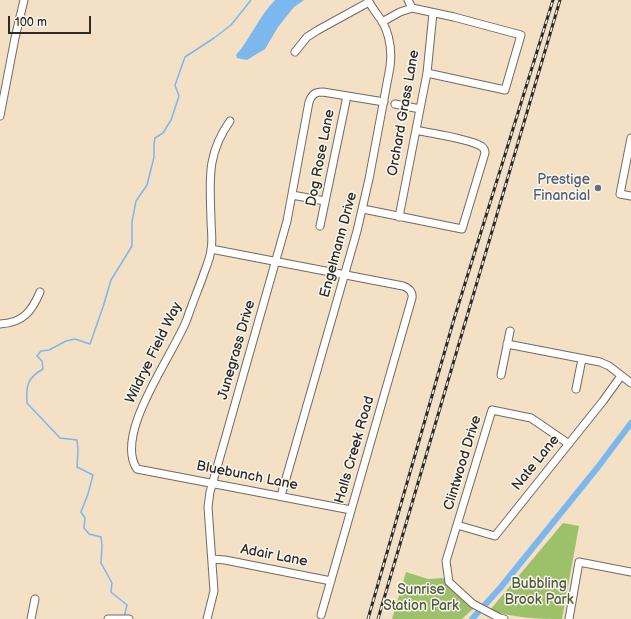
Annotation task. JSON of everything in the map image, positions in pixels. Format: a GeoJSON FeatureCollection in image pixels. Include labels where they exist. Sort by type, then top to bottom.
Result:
{"type":"FeatureCollection","features":[{"type":"Feature","properties":{"kind":"street"},"geometry":{"type":"LineString","coordinates":[[0,116],[2,91],[24,0]]}},
{"type":"Feature","properties":{"kind":"street"},"geometry":{"type":"LineString","coordinates":[[408,0],[412,8]]}},
{"type":"Feature","properties":{"kind":"street"},"geometry":{"type":"LineString","coordinates":[[295,52],[307,37],[368,1]]}},
{"type":"Feature","properties":{"kind":"street","name":"Engelmann Drive"},"geometry":{"type":"LineString","coordinates":[[281,496],[363,209],[384,102],[390,67],[391,52],[389,39],[382,22],[368,1]]}},
{"type":"Feature","properties":{"kind":"street"},"geometry":{"type":"LineString","coordinates":[[382,22],[400,12],[412,8],[476,22],[521,35],[505,90],[427,73]]}},
{"type":"Feature","properties":{"kind":"street","name":"Orchard Grass Lane"},"geometry":{"type":"LineString","coordinates":[[399,216],[427,73],[433,13]]}},
{"type":"Feature","properties":{"kind":"street","name":"Junegrass Drive"},"geometry":{"type":"LineString","coordinates":[[207,619],[214,591],[208,507],[212,483],[287,221],[309,102],[312,95],[316,92],[347,96]]}},
{"type":"Feature","properties":{"kind":"street"},"geometry":{"type":"LineString","coordinates":[[347,96],[384,102]]}},
{"type":"Feature","properties":{"kind":"street","name":"Dog Rose Lane"},"geometry":{"type":"LineString","coordinates":[[320,226],[347,96]]}},
{"type":"Feature","properties":{"kind":"street"},"geometry":{"type":"LineString","coordinates":[[395,104],[420,109]]}},
{"type":"Feature","properties":{"kind":"street"},"geometry":{"type":"LineString","coordinates":[[230,121],[217,142],[211,164],[211,250],[344,275]]}},
{"type":"Feature","properties":{"kind":"street"},"geometry":{"type":"LineString","coordinates":[[363,209],[462,229],[485,154],[485,149],[464,140],[416,130]]}},
{"type":"Feature","properties":{"kind":"street"},"geometry":{"type":"LineString","coordinates":[[631,138],[620,194],[631,196]]}},
{"type":"Feature","properties":{"kind":"street"},"geometry":{"type":"LineString","coordinates":[[292,195],[325,201]]}},
{"type":"Feature","properties":{"kind":"street","name":"Wildrye Field Way"},"geometry":{"type":"LineString","coordinates":[[137,469],[131,452],[133,435],[143,403],[184,327],[211,250]]}},
{"type":"Feature","properties":{"kind":"street","name":"Halls Creek Road"},"geometry":{"type":"LineString","coordinates":[[321,615],[412,298],[411,292],[408,288],[403,286],[344,275]]}},
{"type":"Feature","properties":{"kind":"street"},"geometry":{"type":"LineString","coordinates":[[0,324],[11,323],[24,316],[32,308],[40,292]]}},
{"type":"Feature","properties":{"kind":"street"},"geometry":{"type":"LineString","coordinates":[[501,374],[510,331]]}},
{"type":"Feature","properties":{"kind":"street"},"geometry":{"type":"LineString","coordinates":[[507,344],[600,362],[609,366],[631,383]]}},
{"type":"Feature","properties":{"kind":"street"},"geometry":{"type":"LineString","coordinates":[[576,388],[582,358]]}},
{"type":"Feature","properties":{"kind":"street","name":"Nate Lane"},"geometry":{"type":"LineString","coordinates":[[457,525],[495,536],[603,401],[621,376]]}},
{"type":"Feature","properties":{"kind":"street","name":"Clintwood Drive"},"geometry":{"type":"LineString","coordinates":[[504,619],[473,604],[449,582],[446,561],[492,410],[531,418],[569,444]]}},
{"type":"Feature","properties":{"kind":"street","name":"Bluebunch Lane"},"geometry":{"type":"LineString","coordinates":[[137,469],[351,510]]}},
{"type":"Feature","properties":{"kind":"street","name":"Adair Lane"},"geometry":{"type":"LineString","coordinates":[[212,560],[225,560],[331,581]]}},
{"type":"Feature","properties":{"kind":"street"},"geometry":{"type":"LineString","coordinates":[[569,619],[579,562],[631,572]]}},
{"type":"Feature","properties":{"kind":"street"},"geometry":{"type":"LineString","coordinates":[[32,619],[35,599]]}},
{"type":"Feature","properties":{"kind":"street"},"geometry":{"type":"LineString","coordinates":[[108,619],[129,619]]}},
{"type":"Feature","properties":{"kind":"green space","name":"Bubbling Brook Park"},"geometry":{"type":"Polygon","coordinates":[[[563,523],[579,526],[562,619],[525,618],[490,610],[563,523]]]}},
{"type":"Feature","properties":{"kind":"green space","name":"Sunrise Station Park"},"geometry":{"type":"Polygon","coordinates":[[[406,572],[428,579],[443,578],[448,585],[475,607],[462,619],[392,619],[406,572]]]}},
{"type":"Feature","properties":{"kind":"water"},"geometry":{"type":"Polygon","coordinates":[[[275,0],[304,0],[294,7],[278,27],[265,49],[247,60],[237,58],[236,55],[264,13],[275,0]]]}},
{"type":"Feature","properties":{"kind":"waterway"},"geometry":{"type":"LineString","coordinates":[[124,617],[127,605],[111,592],[112,583],[101,563],[101,537],[89,534],[84,528],[85,518],[81,512],[93,475],[77,467],[77,440],[60,438],[27,403],[27,387],[31,379],[43,369],[42,361],[37,356],[41,351],[49,350],[66,341],[75,339],[90,344],[111,280],[132,246],[132,222],[136,201],[147,185],[154,157],[155,138],[163,133],[171,120],[179,96],[175,85],[185,57],[231,25],[251,0]]}},
{"type":"Feature","properties":{"kind":"waterway"},"geometry":{"type":"LineString","coordinates":[[472,619],[501,587],[598,467],[631,423]]}},
{"type":"Feature","properties":{"kind":"railway"},"geometry":{"type":"LineString","coordinates":[[368,619],[454,319],[553,0]]}},
{"type":"Feature","properties":{"kind":"railway"},"geometry":{"type":"LineString","coordinates":[[378,619],[560,0]]}},
{"type":"Feature","properties":{"kind":"place","name":"Prestige Financial"},"geometry":{"type":"Point","coordinates":[598,188]}}]}
